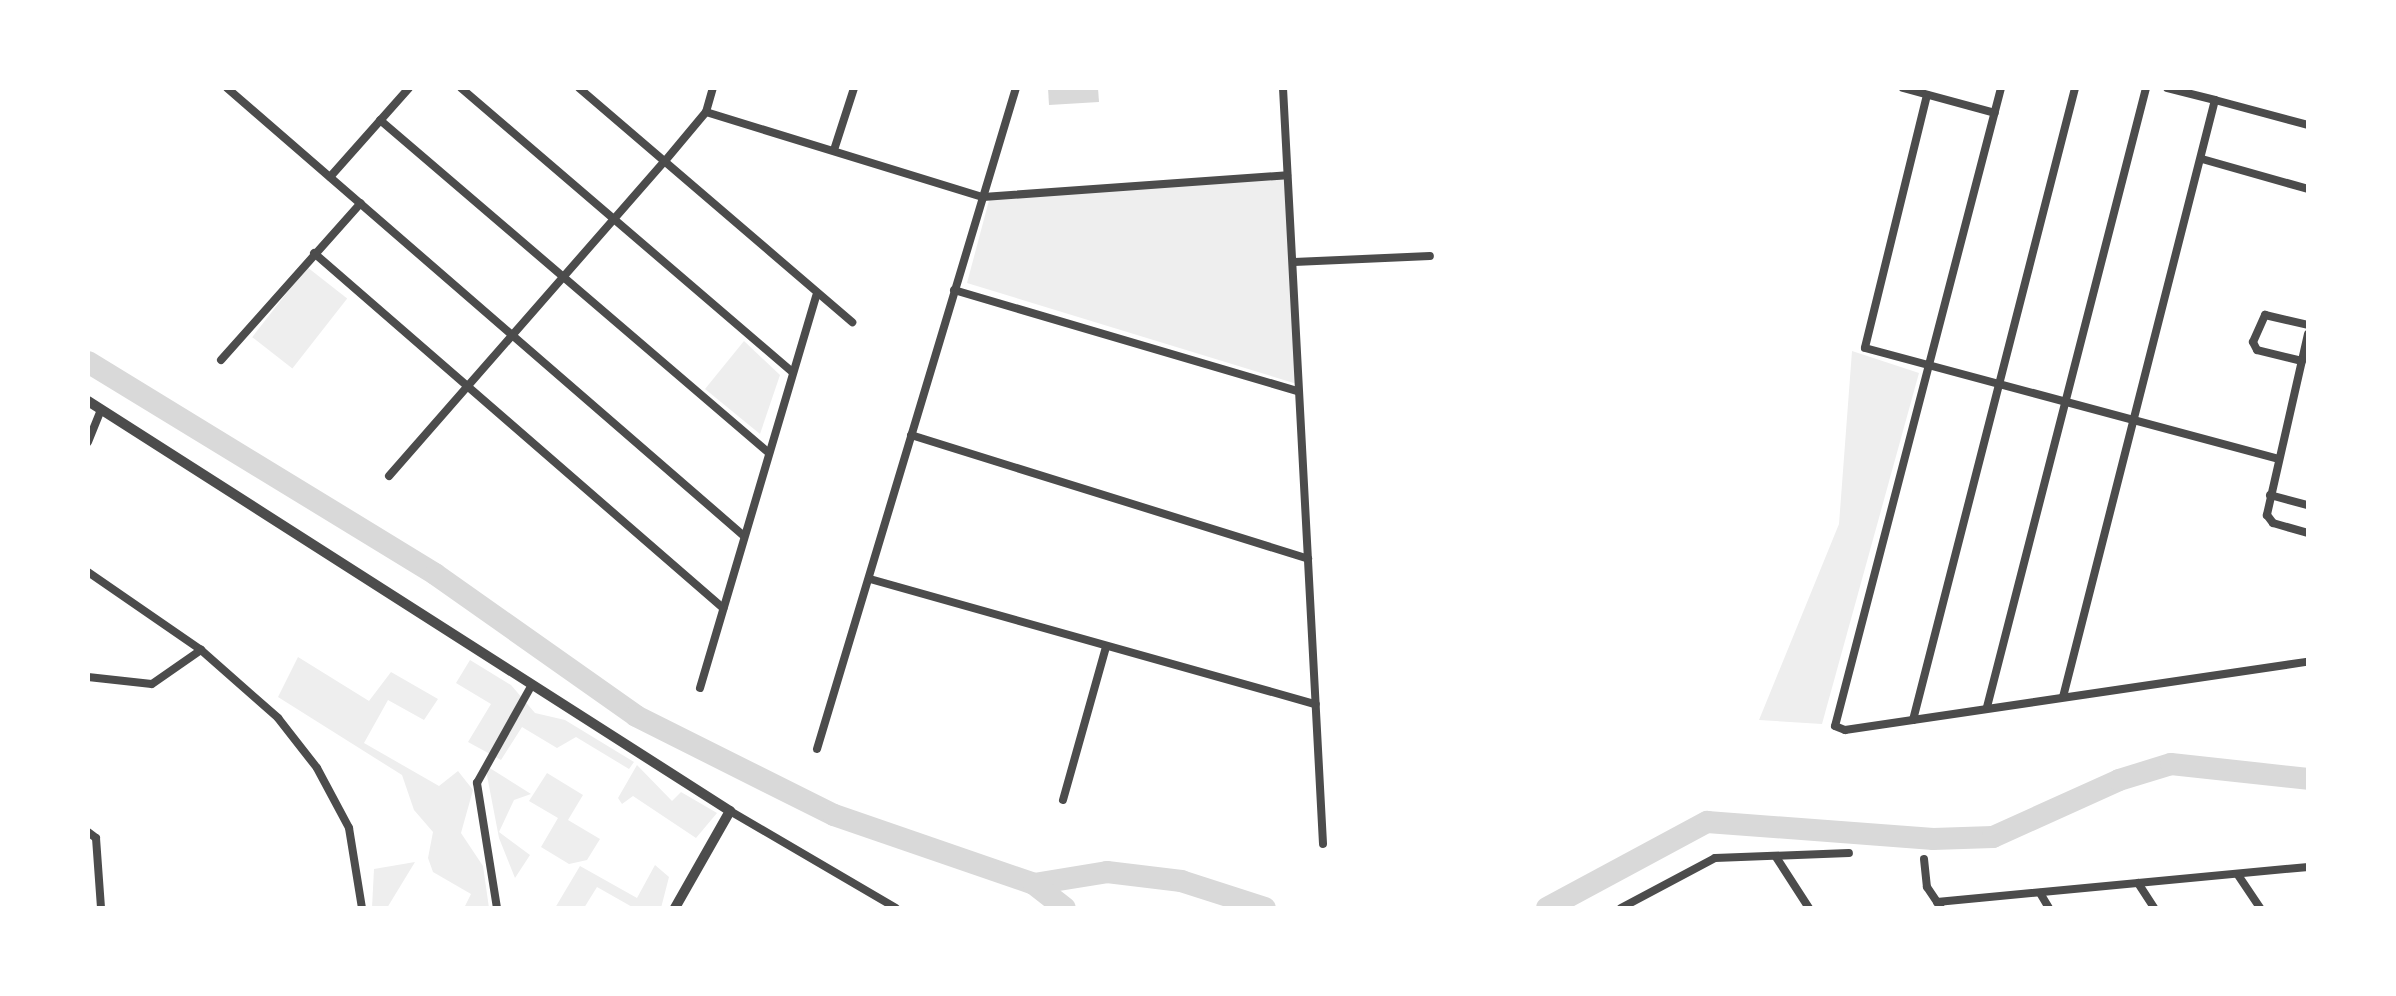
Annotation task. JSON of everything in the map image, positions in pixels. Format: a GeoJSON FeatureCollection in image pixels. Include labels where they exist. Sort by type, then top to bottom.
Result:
{"type":"FeatureCollection","features":[{"type":"Feature","properties":{"kind":"street"},"geometry":{"type":"LineString","coordinates":[[227,88],[516,334],[744,536]]}},
{"type":"Feature","properties":{"kind":"street"},"geometry":{"type":"LineString","coordinates":[[330,176],[409,88]]}},
{"type":"Feature","properties":{"kind":"street"},"geometry":{"type":"LineString","coordinates":[[461,88],[792,372]]}},
{"type":"Feature","properties":{"kind":"street"},"geometry":{"type":"LineString","coordinates":[[579,88],[816,296],[852,322]]}},
{"type":"Feature","properties":{"kind":"street"},"geometry":{"type":"LineString","coordinates":[[389,476],[665,162],[706,112],[713,88]]}},
{"type":"Feature","properties":{"kind":"street"},"geometry":{"type":"LineString","coordinates":[[834,150],[854,88]]}},
{"type":"Feature","properties":{"kind":"street"},"geometry":{"type":"LineString","coordinates":[[817,749],[1016,88]]}},
{"type":"Feature","properties":{"kind":"street"},"geometry":{"type":"LineString","coordinates":[[1282,88],[1323,844]]}},
{"type":"Feature","properties":{"kind":"street"},"geometry":{"type":"LineString","coordinates":[[1903,88],[1995,113]]}},
{"type":"Feature","properties":{"kind":"street"},"geometry":{"type":"LineString","coordinates":[[2001,88],[1835,726],[1913,720],[2308,662]]}},
{"type":"Feature","properties":{"kind":"street"},"geometry":{"type":"LineString","coordinates":[[1913,720],[2075,88]]}},
{"type":"Feature","properties":{"kind":"street"},"geometry":{"type":"LineString","coordinates":[[1988,707],[2146,88]]}},
{"type":"Feature","properties":{"kind":"street"},"geometry":{"type":"LineString","coordinates":[[2167,88],[2308,125]]}},
{"type":"Feature","properties":{"kind":"street"},"geometry":{"type":"LineString","coordinates":[[1927,95],[1865,348],[2133,424],[2278,460]]}},
{"type":"Feature","properties":{"kind":"street"},"geometry":{"type":"LineString","coordinates":[[2063,696],[2216,100]]}},
{"type":"Feature","properties":{"kind":"street"},"geometry":{"type":"LineString","coordinates":[[706,112],[984,197],[1287,175]]}},
{"type":"Feature","properties":{"kind":"street"},"geometry":{"type":"LineString","coordinates":[[380,120],[769,452]]}},
{"type":"Feature","properties":{"kind":"street"},"geometry":{"type":"LineString","coordinates":[[2202,160],[2308,189]]}},
{"type":"Feature","properties":{"kind":"street"},"geometry":{"type":"LineString","coordinates":[[221,360],[361,203]]}},
{"type":"Feature","properties":{"kind":"street"},"geometry":{"type":"LineString","coordinates":[[314,253],[723,608]]}},
{"type":"Feature","properties":{"kind":"street"},"geometry":{"type":"LineString","coordinates":[[1294,262],[1430,256]]}},
{"type":"Feature","properties":{"kind":"street"},"geometry":{"type":"LineString","coordinates":[[954,290],[1298,391]]}},
{"type":"Feature","properties":{"kind":"street"},"geometry":{"type":"LineString","coordinates":[[700,688],[816,296]]}},
{"type":"Feature","properties":{"kind":"street"},"geometry":{"type":"LineString","coordinates":[[2302,361],[2257,350],[2253,342],[2265,315],[2308,325]]}},
{"type":"Feature","properties":{"kind":"street"},"geometry":{"type":"LineString","coordinates":[[2308,334],[2267,515],[2273,524],[2308,533]]}},
{"type":"Feature","properties":{"kind":"street"},"geometry":{"type":"LineString","coordinates":[[88,401],[530,688],[896,908]]}},
{"type":"Feature","properties":{"kind":"street"},"geometry":{"type":"LineString","coordinates":[[88,442],[101,410]]}},
{"type":"Feature","properties":{"kind":"street"},"geometry":{"type":"LineString","coordinates":[[910,435],[1308,558]]}},
{"type":"Feature","properties":{"kind":"street"},"geometry":{"type":"LineString","coordinates":[[2270,496],[2308,506]]}},
{"type":"Feature","properties":{"kind":"street"},"geometry":{"type":"LineString","coordinates":[[88,572],[201,650],[259,699],[316,768],[349,828],[362,908]]}},
{"type":"Feature","properties":{"kind":"street"},"geometry":{"type":"LineString","coordinates":[[870,580],[1316,704]]}},
{"type":"Feature","properties":{"kind":"street"},"geometry":{"type":"LineString","coordinates":[[1062,800],[1106,647]]}},
{"type":"Feature","properties":{"kind":"street"},"geometry":{"type":"LineString","coordinates":[[88,677],[152,684],[201,650]]}},
{"type":"Feature","properties":{"kind":"street"},"geometry":{"type":"LineString","coordinates":[[496,908],[476,784],[530,688]]}},
{"type":"Feature","properties":{"kind":"street"},"geometry":{"type":"LineString","coordinates":[[676,908],[730,811]]}},
{"type":"Feature","properties":{"kind":"street"},"geometry":{"type":"LineString","coordinates":[[88,832],[96,838],[101,908]]}},
{"type":"Feature","properties":{"kind":"street"},"geometry":{"type":"LineString","coordinates":[[1621,908],[1640,905],[1715,858],[1849,853]]}},
{"type":"Feature","properties":{"kind":"street"},"geometry":{"type":"LineString","coordinates":[[1776,858],[1808,908]]}},
{"type":"Feature","properties":{"kind":"street"},"geometry":{"type":"LineString","coordinates":[[1924,858],[1927,888],[1939,905],[2308,867]]}},
{"type":"Feature","properties":{"kind":"street"},"geometry":{"type":"LineString","coordinates":[[2238,875],[2260,908]]}},
{"type":"Feature","properties":{"kind":"street"},"geometry":{"type":"LineString","coordinates":[[2138,884],[2154,908]]}},
{"type":"Feature","properties":{"kind":"street"},"geometry":{"type":"LineString","coordinates":[[2040,894],[2049,908]]}},
{"type":"Feature","properties":{"kind":"shaded area"},"geometry":{"type":"Polygon","coordinates":[[[1048,88],[1098,88],[1099,102],[1049,105],[1048,88]]]}},
{"type":"Feature","properties":{"kind":"shaded area"},"geometry":{"type":"Polygon","coordinates":[[[1286,176],[1297,384],[967,283],[991,193],[1286,176]]]}},
{"type":"Feature","properties":{"kind":"shaded area"},"geometry":{"type":"Polygon","coordinates":[[[307,267],[347,298],[292,369],[252,337],[307,267]]]}},
{"type":"Feature","properties":{"kind":"shaded area"},"geometry":{"type":"Polygon","coordinates":[[[744,341],[780,375],[760,434],[705,389],[744,341]]]}},
{"type":"Feature","properties":{"kind":"shaded area"},"geometry":{"type":"Polygon","coordinates":[[[1852,351],[1919,373],[1822,724],[1759,720],[1839,524],[1852,351]]]}},
{"type":"Feature","properties":{"kind":"shaded area"},"geometry":{"type":"Polygon","coordinates":[[[298,657],[369,701],[391,672],[438,699],[424,720],[388,700],[364,743],[439,786],[458,771],[473,790],[461,833],[483,866],[489,908],[464,908],[471,894],[433,872],[428,858],[433,832],[414,810],[402,775],[278,697],[298,657]]]}},
{"type":"Feature","properties":{"kind":"shaded area"},"geometry":{"type":"Polygon","coordinates":[[[470,660],[511,685],[535,713],[565,720],[634,762],[629,769],[576,737],[557,748],[522,727],[501,760],[468,742],[491,704],[456,683],[470,660]]]}},
{"type":"Feature","properties":{"kind":"shaded area"},"geometry":{"type":"Polygon","coordinates":[[[485,765],[531,794],[514,800],[499,832],[530,855],[515,878],[499,838],[485,765]]]}},
{"type":"Feature","properties":{"kind":"shaded area"},"geometry":{"type":"Polygon","coordinates":[[[637,765],[672,801],[681,792],[717,813],[696,838],[633,796],[622,804],[618,798],[637,765]]]}},
{"type":"Feature","properties":{"kind":"shaded area"},"geometry":{"type":"Polygon","coordinates":[[[547,773],[583,795],[568,820],[600,839],[587,860],[569,864],[541,847],[558,818],[529,801],[547,773]]]}},
{"type":"Feature","properties":{"kind":"shaded area"},"geometry":{"type":"Polygon","coordinates":[[[415,862],[387,908],[372,908],[374,869],[415,862]]]}},
{"type":"Feature","properties":{"kind":"shaded area"},"geometry":{"type":"Polygon","coordinates":[[[655,865],[669,877],[661,908],[634,908],[597,887],[584,908],[555,908],[580,866],[637,898],[655,865]]]}},
{"type":"Feature","properties":{"kind":"waterway"},"geometry":{"type":"LineString","coordinates":[[88,362],[435,574],[636,716],[834,815],[1034,884],[1107,872],[1181,881],[1265,908]]}},
{"type":"Feature","properties":{"kind":"waterway"},"geometry":{"type":"LineString","coordinates":[[1547,908],[1707,822],[1933,839],[1993,837],[2119,780],[2171,764],[2308,779]]}},
{"type":"Feature","properties":{"kind":"waterway"},"geometry":{"type":"LineString","coordinates":[[1034,884],[1065,908]]}}]}
